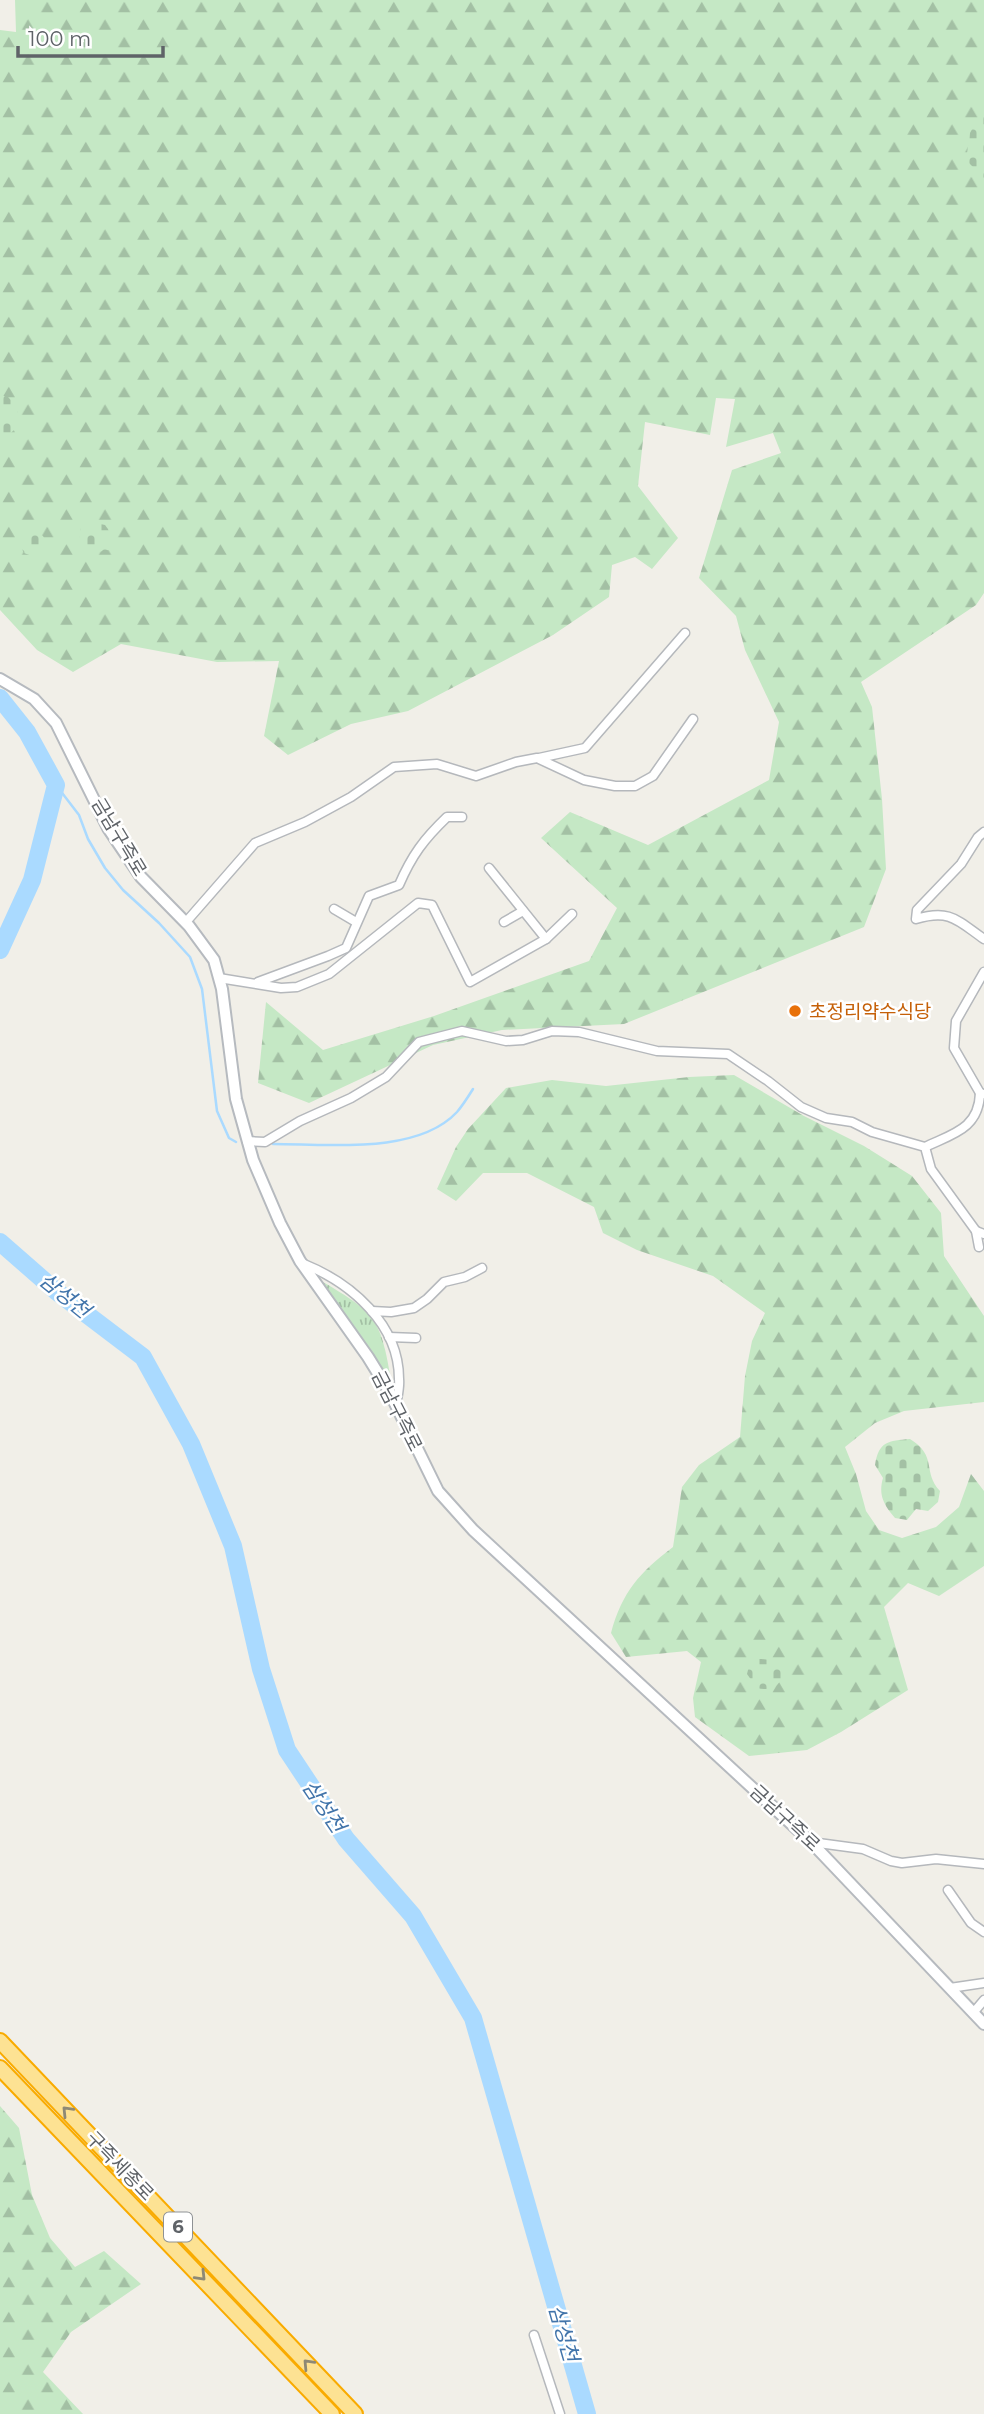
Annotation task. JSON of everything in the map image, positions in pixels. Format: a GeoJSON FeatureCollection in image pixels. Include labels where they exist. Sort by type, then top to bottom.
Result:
{"type":"FeatureCollection","features":[{"type":"Feature","properties":{"kind":"highway","name":"구즉세종로"},"geometry":{"type":"LineString","coordinates":[[0,2041],[355,2414]]}},
{"type":"Feature","properties":{"kind":"highway","name":"구즉세종로"},"geometry":{"type":"LineString","coordinates":[[0,2068],[331,2414]]}},
{"type":"Feature","properties":{"kind":"main road","name":"금남구즉로"},"geometry":{"type":"LineString","coordinates":[[0,679],[34,699],[56,723],[108,828],[141,877],[186,922],[214,960],[219,978],[236,1099],[253,1160],[280,1223],[303,1264],[368,1357],[396,1406],[438,1491],[473,1530],[811,1842],[984,2024]]}},
{"type":"Feature","properties":{"kind":"street"},"geometry":{"type":"LineString","coordinates":[[186,922],[255,843],[305,822],[351,797],[394,767],[437,764],[476,776],[516,762],[585,748],[685,633]]}},
{"type":"Feature","properties":{"kind":"street"},"geometry":{"type":"LineString","coordinates":[[537,758],[584,780],[615,786],[635,786],[653,776],[693,719]]}},
{"type":"Feature","properties":{"kind":"street"},"geometry":{"type":"LineString","coordinates":[[255,982],[328,957],[346,948],[369,896],[399,885],[411,856],[429,834],[447,817],[462,817]]}},
{"type":"Feature","properties":{"kind":"street"},"geometry":{"type":"LineString","coordinates":[[984,832],[961,864],[917,910],[916,919],[931,915],[949,915],[984,939]]}},
{"type":"Feature","properties":{"kind":"street"},"geometry":{"type":"LineString","coordinates":[[489,868],[546,939]]}},
{"type":"Feature","properties":{"kind":"street"},"geometry":{"type":"LineString","coordinates":[[219,978],[255,982],[281,989],[297,988],[328,974],[418,903],[432,905],[470,982],[546,939],[572,914]]}},
{"type":"Feature","properties":{"kind":"street"},"geometry":{"type":"LineString","coordinates":[[334,909],[356,922]]}},
{"type":"Feature","properties":{"kind":"street"},"geometry":{"type":"LineString","coordinates":[[504,922],[523,911]]}},
{"type":"Feature","properties":{"kind":"street"},"geometry":{"type":"LineString","coordinates":[[247,1141],[265,1142],[300,1121],[351,1098],[386,1077],[419,1042],[462,1031],[506,1041],[523,1040],[552,1031],[579,1032],[657,1051],[728,1054],[801,1107],[826,1118],[852,1122],[872,1132],[925,1147],[965,1129],[980,1105],[982,1094],[954,1048],[956,1021],[984,972]]}},
{"type":"Feature","properties":{"kind":"street"},"geometry":{"type":"LineString","coordinates":[[925,1147],[931,1169],[980,1233],[979,1247]]}},
{"type":"Feature","properties":{"kind":"street"},"geometry":{"type":"LineString","coordinates":[[303,1264],[323,1272],[372,1311],[382,1323],[394,1348],[399,1379],[396,1406]]}},
{"type":"Feature","properties":{"kind":"street"},"geometry":{"type":"LineString","coordinates":[[372,1311],[391,1312],[414,1308],[444,1282],[466,1278],[482,1268]]}},
{"type":"Feature","properties":{"kind":"street"},"geometry":{"type":"LineString","coordinates":[[388,1337],[416,1338]]}},
{"type":"Feature","properties":{"kind":"street"},"geometry":{"type":"LineString","coordinates":[[811,1842],[863,1849],[902,1863],[936,1859],[984,1864]]}},
{"type":"Feature","properties":{"kind":"street"},"geometry":{"type":"LineString","coordinates":[[948,1890],[971,1923],[984,1932]]}},
{"type":"Feature","properties":{"kind":"street"},"geometry":{"type":"LineString","coordinates":[[950,1988],[984,1983]]}},
{"type":"Feature","properties":{"kind":"street"},"geometry":{"type":"LineString","coordinates":[[973,2013],[984,2000]]}},
{"type":"Feature","properties":{"kind":"street"},"geometry":{"type":"LineString","coordinates":[[534,2335],[560,2414]]}},
{"type":"Feature","properties":{"kind":"green space"},"geometry":{"type":"Polygon","coordinates":[[[15,0],[984,0],[984,593],[976,605],[861,682],[872,707],[886,869],[864,927],[624,1024],[502,1030],[433,1045],[309,1103],[258,1083],[266,1002],[323,1050],[434,1016],[589,961],[617,908],[541,838],[570,812],[648,845],[769,780],[779,722],[745,650],[736,616],[699,578],[732,470],[781,453],[773,433],[726,447],[735,399],[716,398],[710,435],[645,422],[638,486],[678,538],[652,569],[635,557],[612,565],[609,597],[553,635],[408,711],[351,724],[288,755],[264,736],[279,661],[217,662],[121,644],[73,672],[37,650],[0,610],[0,30],[16,32],[15,0]]]}},
{"type":"Feature","properties":{"kind":"green space"},"geometry":{"type":"Polygon","coordinates":[[[984,108],[984,178],[966,160],[970,133],[984,108]]]}},
{"type":"Feature","properties":{"kind":"green space"},"geometry":{"type":"Polygon","coordinates":[[[0,395],[8,397],[18,408],[14,430],[0,443],[0,395]]]}},
{"type":"Feature","properties":{"kind":"green space"},"geometry":{"type":"Polygon","coordinates":[[[91,522],[105,525],[113,536],[109,550],[92,553],[79,540],[81,528],[91,522]]]}},
{"type":"Feature","properties":{"kind":"green space"},"geometry":{"type":"Polygon","coordinates":[[[31,530],[43,536],[47,544],[37,558],[24,553],[19,543],[21,534],[31,530]]]}},
{"type":"Feature","properties":{"kind":"green space"},"geometry":{"type":"Polygon","coordinates":[[[734,1075],[804,1116],[864,1146],[912,1176],[941,1213],[944,1256],[984,1316],[984,1402],[904,1411],[875,1423],[845,1447],[866,1511],[879,1530],[902,1538],[936,1527],[959,1507],[971,1474],[984,1491],[984,1566],[939,1596],[908,1583],[884,1607],[908,1690],[807,1750],[749,1756],[695,1717],[693,1698],[701,1662],[687,1651],[626,1657],[611,1633],[621,1606],[634,1584],[673,1547],[682,1487],[699,1465],[740,1437],[745,1376],[752,1341],[765,1313],[713,1276],[637,1250],[603,1233],[594,1207],[527,1173],[483,1173],[456,1201],[437,1189],[456,1147],[468,1129],[506,1088],[552,1080],[606,1086],[734,1075]]]}},
{"type":"Feature","properties":{"kind":"green space"},"geometry":{"type":"Polygon","coordinates":[[[323,1282],[355,1302],[373,1320],[384,1344],[391,1381],[323,1282]]]}},
{"type":"Feature","properties":{"kind":"green space"},"geometry":{"type":"Polygon","coordinates":[[[910,1439],[924,1452],[940,1491],[938,1502],[928,1511],[916,1509],[907,1520],[895,1518],[885,1504],[881,1490],[883,1478],[875,1465],[879,1451],[886,1444],[910,1439]]]}},
{"type":"Feature","properties":{"kind":"green space"},"geometry":{"type":"Polygon","coordinates":[[[758,1659],[774,1663],[784,1676],[773,1688],[757,1688],[747,1674],[749,1666],[758,1659]]]}},
{"type":"Feature","properties":{"kind":"green space"},"geometry":{"type":"Polygon","coordinates":[[[0,2106],[19,2128],[32,2195],[50,2238],[75,2267],[104,2251],[141,2284],[71,2332],[43,2372],[83,2414],[0,2414],[0,2106]]]}},
{"type":"Feature","properties":{"kind":"waterway","name":"삼성천"},"geometry":{"type":"LineString","coordinates":[[0,698],[27,732],[56,785],[32,880],[0,950]]}},
{"type":"Feature","properties":{"kind":"waterway"},"geometry":{"type":"LineString","coordinates":[[56,785],[79,815],[88,839],[105,868],[123,890],[159,923],[190,957],[202,989],[217,1111],[229,1138],[236,1142]]}},
{"type":"Feature","properties":{"kind":"waterway"},"geometry":{"type":"LineString","coordinates":[[273,1144],[370,1144],[419,1135],[440,1126],[457,1112],[473,1089]]}},
{"type":"Feature","properties":{"kind":"waterway","name":"삼성천"},"geometry":{"type":"LineString","coordinates":[[0,1242],[56,1291],[143,1357],[191,1444],[233,1546],[261,1669],[287,1750],[346,1839],[413,1916],[473,2018],[587,2414]]}},
{"type":"Feature","properties":{"kind":"place","name":"초정리약수식당"},"geometry":{"type":"Point","coordinates":[795,1011]}}]}
